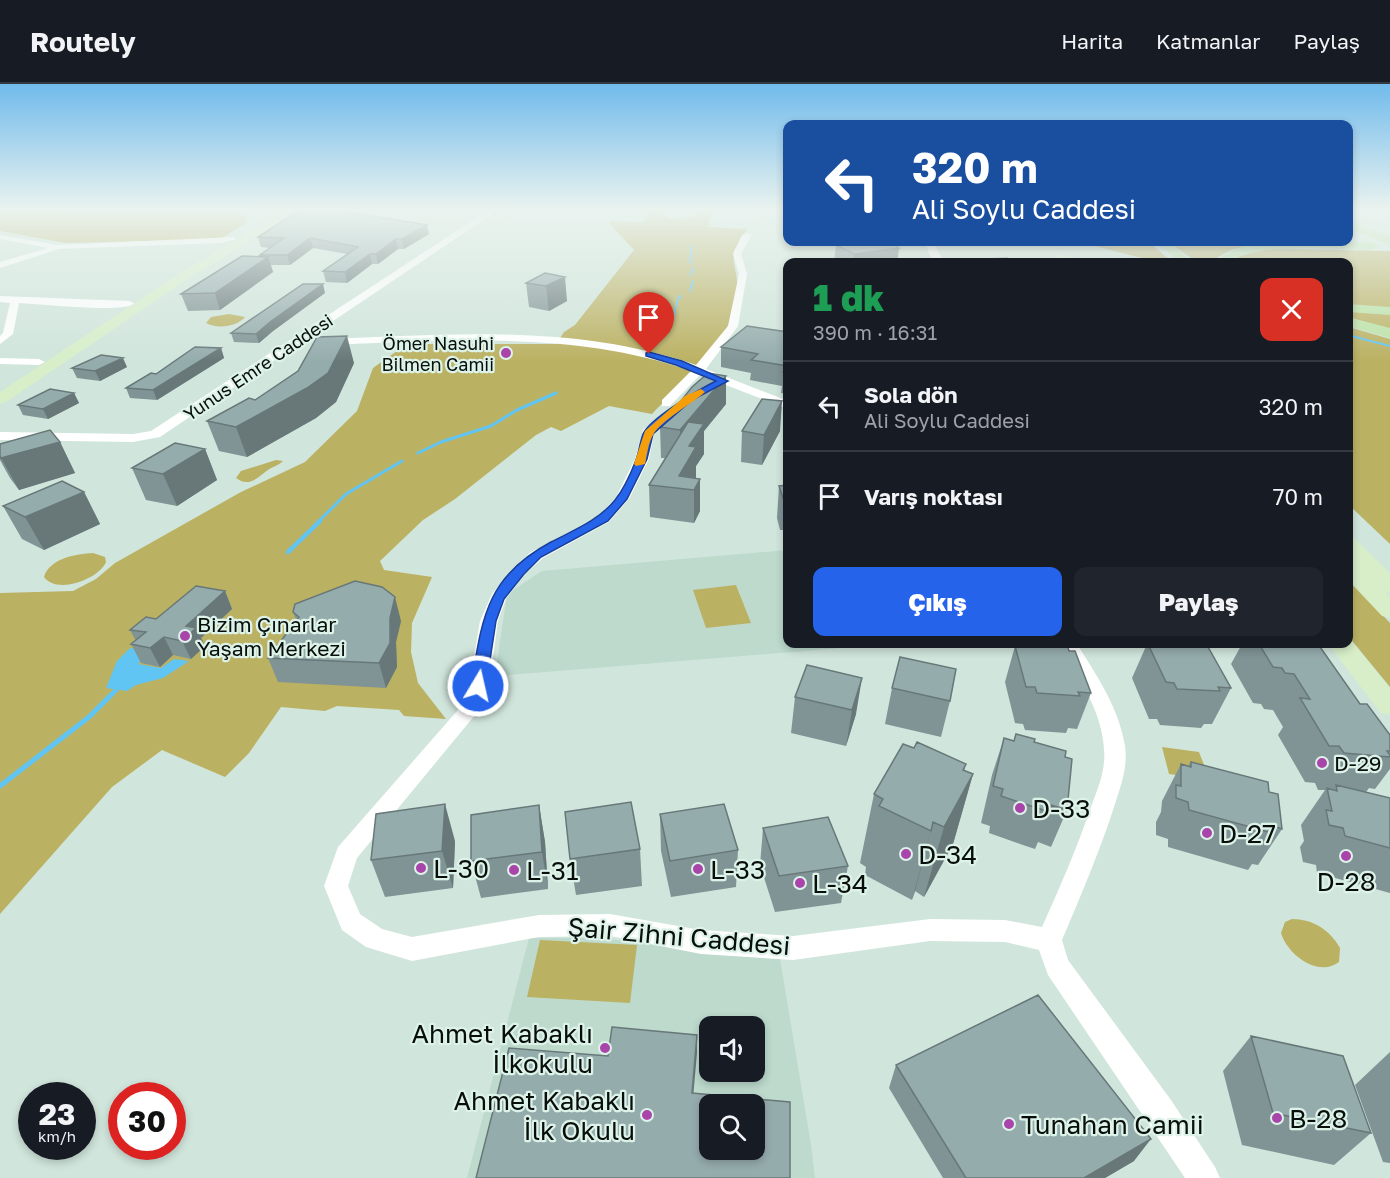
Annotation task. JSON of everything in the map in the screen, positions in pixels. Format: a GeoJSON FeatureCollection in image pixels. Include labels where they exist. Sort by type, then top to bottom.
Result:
{"type":"FeatureCollection","features":[{"type":"Feature","properties":{"kind":"highway"},"geometry":{"type":"LineString","coordinates":[[1353,308],[1390,311]]}},
{"type":"Feature","properties":{"kind":"highway"},"geometry":{"type":"LineString","coordinates":[[1353,322],[1390,333]]}},
{"type":"Feature","properties":{"kind":"main road"},"geometry":{"type":"LineString","coordinates":[[0,385],[39,362],[114,308],[130,304],[199,260]]}},
{"type":"Feature","properties":{"kind":"main road"},"geometry":{"type":"LineString","coordinates":[[0,399],[210,260]]}},
{"type":"Feature","properties":{"kind":"main road"},"geometry":{"type":"LineString","coordinates":[[1353,548],[1390,586]]}},
{"type":"Feature","properties":{"kind":"main road"},"geometry":{"type":"LineString","coordinates":[[1353,571],[1390,611]]}},
{"type":"Feature","properties":{"kind":"main road"},"geometry":{"type":"LineString","coordinates":[[1343,648],[1390,706]]}},
{"type":"Feature","properties":{"kind":"street"},"geometry":{"type":"LineString","coordinates":[[0,265],[16,260]]}},
{"type":"Feature","properties":{"kind":"street","name":"Yunus Emre Caddesi"},"geometry":{"type":"LineString","coordinates":[[0,436],[148,436],[161,431],[419,260]]}},
{"type":"Feature","properties":{"kind":"street"},"geometry":{"type":"LineString","coordinates":[[712,373],[733,326],[743,274],[739,260]]}},
{"type":"Feature","properties":{"kind":"street"},"geometry":{"type":"LineString","coordinates":[[0,299],[114,308]]}},
{"type":"Feature","properties":{"kind":"street"},"geometry":{"type":"LineString","coordinates":[[0,341],[8,334],[15,300]]}},
{"type":"Feature","properties":{"kind":"street"},"geometry":{"type":"LineString","coordinates":[[294,343],[513,338],[579,342],[649,354],[712,373],[783,403]]}},
{"type":"Feature","properties":{"kind":"street"},"geometry":{"type":"LineString","coordinates":[[0,361],[39,362]]}},
{"type":"Feature","properties":{"kind":"street","name":"Şair Zihni Caddesi"},"geometry":{"type":"LineString","coordinates":[[712,373],[688,398],[648,433],[642,459],[622,499],[604,519],[537,555],[519,571],[498,598],[489,621],[478,686],[465,715],[346,854],[336,886],[351,922],[375,939],[412,949],[538,926],[598,925],[610,925],[701,942],[793,948],[930,930],[1005,931],[1049,940]]}},
{"type":"Feature","properties":{"kind":"street"},"geometry":{"type":"LineString","coordinates":[[1070,648],[1095,689],[1110,725],[1115,748],[1115,769],[1089,849],[1049,940],[1057,966],[1160,1111],[1204,1178]]}},
{"type":"Feature","properties":{"kind":"shaded area"},"geometry":{"type":"Polygon","coordinates":[[[626,260],[734,260],[737,282],[736,299],[725,332],[696,370],[652,414],[609,406],[561,431],[551,427],[536,435],[455,499],[423,520],[380,561],[384,570],[432,577],[412,623],[411,652],[418,683],[446,719],[404,716],[399,710],[337,706],[325,711],[281,707],[249,753],[225,777],[162,750],[112,787],[0,914],[0,593],[73,591],[96,579],[115,563],[241,492],[305,462],[357,411],[373,368],[407,344],[556,344],[564,332],[575,325],[626,260]]]}},
{"type":"Feature","properties":{"kind":"shaded area"},"geometry":{"type":"Polygon","coordinates":[[[1353,260],[1390,260],[1390,309],[1353,305],[1353,260]]]}},
{"type":"Feature","properties":{"kind":"shaded area"},"geometry":{"type":"Polygon","coordinates":[[[1353,310],[1390,314],[1390,331],[1353,320],[1353,310]]]}},
{"type":"Feature","properties":{"kind":"shaded area"},"geometry":{"type":"Polygon","coordinates":[[[229,314],[245,317],[227,326],[206,323],[211,317],[229,314]]]}},
{"type":"Feature","properties":{"kind":"shaded area"},"geometry":{"type":"Polygon","coordinates":[[[1353,328],[1390,339],[1390,544],[1353,509],[1353,328]]]}},
{"type":"Feature","properties":{"kind":"shaded area"},"geometry":{"type":"Polygon","coordinates":[[[276,460],[283,461],[251,482],[236,478],[241,471],[276,460]]]}},
{"type":"Feature","properties":{"kind":"shaded area"},"geometry":{"type":"Polygon","coordinates":[[[783,550],[783,648],[842,648],[495,676],[507,594],[542,571],[783,550]]]}},
{"type":"Feature","properties":{"kind":"shaded area"},"geometry":{"type":"Polygon","coordinates":[[[93,553],[105,557],[106,562],[102,568],[87,579],[77,583],[58,585],[44,577],[52,565],[64,558],[93,553]]]}},
{"type":"Feature","properties":{"kind":"shaded area"},"geometry":{"type":"Polygon","coordinates":[[[1353,583],[1390,623],[1390,687],[1353,642],[1353,583]]]}},
{"type":"Feature","properties":{"kind":"shaded area"},"geometry":{"type":"Polygon","coordinates":[[[736,585],[751,623],[706,628],[693,590],[736,585]]]}},
{"type":"Feature","properties":{"kind":"shaded area"},"geometry":{"type":"Polygon","coordinates":[[[1162,747],[1199,752],[1210,780],[1169,774],[1162,747]]]}},
{"type":"Feature","properties":{"kind":"shaded area"},"geometry":{"type":"Polygon","coordinates":[[[1292,919],[1314,923],[1326,931],[1340,948],[1339,962],[1322,967],[1296,956],[1284,941],[1281,933],[1285,922],[1292,919]]]}},
{"type":"Feature","properties":{"kind":"shaded area","name":"Ahmet Kabaklı İlkokulu"},"geometry":{"type":"Polygon","coordinates":[[[529,938],[630,941],[722,955],[780,959],[815,1178],[467,1178],[529,938]]]}},
{"type":"Feature","properties":{"kind":"shaded area"},"geometry":{"type":"Polygon","coordinates":[[[540,940],[637,945],[630,1003],[527,997],[540,940]]]}},
{"type":"Feature","properties":{"kind":"water"},"geometry":{"type":"Polygon","coordinates":[[[130,648],[150,652],[138,664],[161,668],[174,659],[189,661],[163,678],[136,685],[127,691],[106,688],[117,661],[130,648]]]}},
{"type":"Feature","properties":{"kind":"building"},"geometry":{"type":"Polygon","coordinates":[[[235,260],[264,260],[215,293],[181,294],[235,260]]]}},
{"type":"Feature","properties":{"kind":"building"},"geometry":{"type":"Polygon","coordinates":[[[339,260],[362,260],[345,272],[323,271],[339,260]]]}},
{"type":"Feature","properties":{"kind":"building"},"geometry":{"type":"Polygon","coordinates":[[[545,273],[565,277],[546,286],[526,283],[545,273]]]}},
{"type":"Feature","properties":{"kind":"building"},"geometry":{"type":"Polygon","coordinates":[[[303,284],[323,284],[256,334],[231,333],[303,284]]]}},
{"type":"Feature","properties":{"kind":"building"},"geometry":{"type":"Polygon","coordinates":[[[747,326],[783,331],[783,365],[751,360],[758,354],[721,347],[747,326]]]}},
{"type":"Feature","properties":{"kind":"building"},"geometry":{"type":"Polygon","coordinates":[[[347,336],[328,373],[307,388],[236,427],[207,421],[249,398],[255,400],[298,371],[317,337],[347,336]]]}},
{"type":"Feature","properties":{"kind":"building"},"geometry":{"type":"Polygon","coordinates":[[[195,347],[221,348],[153,390],[126,388],[151,373],[156,374],[195,347]]]}},
{"type":"Feature","properties":{"kind":"building"},"geometry":{"type":"Polygon","coordinates":[[[101,355],[123,358],[95,371],[72,368],[101,355]]]}},
{"type":"Feature","properties":{"kind":"building"},"geometry":{"type":"Polygon","coordinates":[[[708,373],[726,376],[680,430],[660,427],[692,387],[708,373]]]}},
{"type":"Feature","properties":{"kind":"building"},"geometry":{"type":"Polygon","coordinates":[[[50,389],[74,393],[43,409],[18,405],[50,389]]]}},
{"type":"Feature","properties":{"kind":"building"},"geometry":{"type":"Polygon","coordinates":[[[762,399],[782,401],[764,435],[742,431],[762,399]]]}},
{"type":"Feature","properties":{"kind":"building"},"geometry":{"type":"Polygon","coordinates":[[[688,422],[704,424],[689,446],[696,447],[679,476],[700,479],[694,490],[649,485],[688,422]]]}},
{"type":"Feature","properties":{"kind":"building"},"geometry":{"type":"Polygon","coordinates":[[[50,430],[60,442],[1,458],[0,444],[50,430]]]}},
{"type":"Feature","properties":{"kind":"building"},"geometry":{"type":"Polygon","coordinates":[[[175,443],[205,449],[163,474],[132,468],[175,443]]]}},
{"type":"Feature","properties":{"kind":"building"},"geometry":{"type":"Polygon","coordinates":[[[62,481],[84,492],[25,517],[3,506],[62,481]]]}},
{"type":"Feature","properties":{"kind":"building"},"geometry":{"type":"Polygon","coordinates":[[[779,486],[783,486],[783,498],[779,486]]]}},
{"type":"Feature","properties":{"kind":"building"},"geometry":{"type":"Polygon","coordinates":[[[355,581],[382,587],[395,597],[390,618],[390,643],[379,663],[268,658],[299,617],[293,612],[295,604],[355,581]]]}},
{"type":"Feature","properties":{"kind":"building"},"geometry":{"type":"Polygon","coordinates":[[[196,586],[225,591],[186,626],[196,628],[182,641],[164,637],[150,648],[131,644],[146,632],[130,630],[146,617],[156,619],[196,586]]]}},
{"type":"Feature","properties":{"kind":"building"},"geometry":{"type":"Polygon","coordinates":[[[1016,648],[1068,648],[1069,651],[1075,651],[1091,693],[1078,692],[1080,696],[1037,693],[1035,687],[1026,687],[1016,648]]]}},
{"type":"Feature","properties":{"kind":"building"},"geometry":{"type":"Polygon","coordinates":[[[1150,648],[1209,648],[1231,688],[1218,687],[1220,691],[1177,689],[1174,683],[1166,682],[1150,648]]]}},
{"type":"Feature","properties":{"kind":"building"},"geometry":{"type":"Polygon","coordinates":[[[1261,648],[1321,648],[1360,704],[1367,704],[1390,735],[1390,751],[1387,751],[1390,757],[1344,753],[1339,746],[1329,746],[1300,698],[1310,699],[1294,674],[1285,673],[1282,668],[1273,667],[1261,648]]]}},
{"type":"Feature","properties":{"kind":"building"},"geometry":{"type":"Polygon","coordinates":[[[900,657],[956,669],[950,701],[892,688],[900,657]]]}},
{"type":"Feature","properties":{"kind":"building"},"geometry":{"type":"Polygon","coordinates":[[[807,665],[862,678],[852,710],[795,697],[807,665]]]}},
{"type":"Feature","properties":{"kind":"building"},"geometry":{"type":"Polygon","coordinates":[[[1016,734],[1066,751],[1065,757],[1072,759],[1067,810],[1051,805],[1050,812],[1037,808],[1001,796],[1003,789],[993,786],[1004,738],[1014,741],[1016,734]]]}},
{"type":"Feature","properties":{"kind":"building"},"geometry":{"type":"Polygon","coordinates":[[[917,742],[966,764],[963,770],[973,774],[944,827],[933,822],[931,831],[879,806],[883,799],[874,794],[903,744],[914,748],[917,742]]]}},
{"type":"Feature","properties":{"kind":"building"},"geometry":{"type":"Polygon","coordinates":[[[1191,762],[1268,782],[1269,792],[1278,794],[1282,829],[1271,825],[1272,833],[1189,810],[1188,802],[1176,798],[1176,785],[1181,786],[1181,764],[1191,767],[1191,762]]]}},
{"type":"Feature","properties":{"kind":"building"},"geometry":{"type":"Polygon","coordinates":[[[1336,785],[1390,798],[1390,848],[1345,836],[1343,828],[1329,825],[1326,810],[1332,811],[1327,788],[1337,791],[1336,785]]]}},
{"type":"Feature","properties":{"kind":"building"},"geometry":{"type":"Polygon","coordinates":[[[631,802],[640,849],[570,859],[565,812],[631,802]]]}},
{"type":"Feature","properties":{"kind":"building"},"geometry":{"type":"Polygon","coordinates":[[[445,804],[442,851],[371,860],[376,814],[445,804]]]}},
{"type":"Feature","properties":{"kind":"building"},"geometry":{"type":"Polygon","coordinates":[[[724,804],[738,850],[670,861],[660,814],[724,804]]]}},
{"type":"Feature","properties":{"kind":"building"},"geometry":{"type":"Polygon","coordinates":[[[539,805],[542,852],[471,861],[471,815],[539,805]]]}},
{"type":"Feature","properties":{"kind":"building"},"geometry":{"type":"Polygon","coordinates":[[[828,817],[848,866],[779,876],[763,828],[828,817]]]}},
{"type":"Feature","properties":{"kind":"building","name":"Tunahan Camii"},"geometry":{"type":"Polygon","coordinates":[[[1038,995],[1151,1139],[1084,1178],[966,1178],[896,1065],[1038,995]]]}},
{"type":"Feature","properties":{"kind":"building"},"geometry":{"type":"Polygon","coordinates":[[[612,1027],[697,1035],[692,1093],[703,1094],[699,1094],[699,1160],[765,1160],[765,1100],[790,1102],[790,1178],[476,1178],[509,1048],[608,1056],[612,1027]]]}},
{"type":"Feature","properties":{"kind":"building"},"geometry":{"type":"Polygon","coordinates":[[[1251,1036],[1343,1056],[1371,1133],[1273,1113],[1251,1036]]]}},
{"type":"Feature","properties":{"kind":"waterway"},"geometry":{"type":"LineString","coordinates":[[691,275],[693,268]]}},
{"type":"Feature","properties":{"kind":"waterway"},"geometry":{"type":"LineString","coordinates":[[690,291],[693,281]]}},
{"type":"Feature","properties":{"kind":"waterway"},"geometry":{"type":"LineString","coordinates":[[674,315],[678,298],[681,296]]}},
{"type":"Feature","properties":{"kind":"waterway"},"geometry":{"type":"LineString","coordinates":[[1353,336],[1390,346]]}},
{"type":"Feature","properties":{"kind":"waterway"},"geometry":{"type":"LineString","coordinates":[[418,453],[441,442],[491,426],[517,410],[556,393]]}},
{"type":"Feature","properties":{"kind":"waterway"},"geometry":{"type":"LineString","coordinates":[[318,522],[346,494],[402,461]]}},
{"type":"Feature","properties":{"kind":"waterway"},"geometry":{"type":"LineString","coordinates":[[288,552],[320,521]]}},
{"type":"Feature","properties":{"kind":"waterway"},"geometry":{"type":"LineString","coordinates":[[0,786],[89,717],[116,690]]}},
{"type":"Feature","properties":{"kind":"slow traffic"},"geometry":{"type":"LineString","coordinates":[[639,464],[648,433],[688,398],[701,392]]}},
{"type":"Feature","properties":{"kind":"place","name":"Ömer Nasuhi Bilmen Camii"},"geometry":{"type":"Point","coordinates":[506,353]}},
{"type":"Feature","properties":{"kind":"place","name":"Bizim Çınarlar Yaşam Merkezi"},"geometry":{"type":"Point","coordinates":[185,636]}},
{"type":"Feature","properties":{"kind":"place","name":"D-29"},"geometry":{"type":"Point","coordinates":[1322,763]}},
{"type":"Feature","properties":{"kind":"place","name":"D-33"},"geometry":{"type":"Point","coordinates":[1020,808]}},
{"type":"Feature","properties":{"kind":"place","name":"D-27"},"geometry":{"type":"Point","coordinates":[1207,833]}},
{"type":"Feature","properties":{"kind":"place","name":"D-34"},"geometry":{"type":"Point","coordinates":[906,854]}},
{"type":"Feature","properties":{"kind":"place","name":"D-28"},"geometry":{"type":"Point","coordinates":[1346,856]}},
{"type":"Feature","properties":{"kind":"place","name":"L-30"},"geometry":{"type":"Point","coordinates":[421,868]}},
{"type":"Feature","properties":{"kind":"place","name":"L-33"},"geometry":{"type":"Point","coordinates":[698,869]}},
{"type":"Feature","properties":{"kind":"place","name":"L-31"},"geometry":{"type":"Point","coordinates":[514,870]}},
{"type":"Feature","properties":{"kind":"place","name":"L-34"},"geometry":{"type":"Point","coordinates":[800,883]}},
{"type":"Feature","properties":{"kind":"place","name":"Ahmet Kabaklı İlkokulu"},"geometry":{"type":"Point","coordinates":[605,1048]}},
{"type":"Feature","properties":{"kind":"place","name":"Ahmet Kabaklı İlk Okulu"},"geometry":{"type":"Point","coordinates":[647,1115]}},
{"type":"Feature","properties":{"kind":"place","name":"B-28"},"geometry":{"type":"Point","coordinates":[1277,1118]}},
{"type":"Feature","properties":{"kind":"place","name":"Tunahan Camii"},"geometry":{"type":"Point","coordinates":[1009,1124]}},
{"type":"Feature","properties":{"kind":"route"},"geometry":{"type":"LineString","coordinates":[[478,686],[489,621],[498,598],[519,571],[537,555],[574,533],[604,519],[622,499],[642,459],[648,433],[688,398],[723,381],[679,363],[649,354]]}}]}
